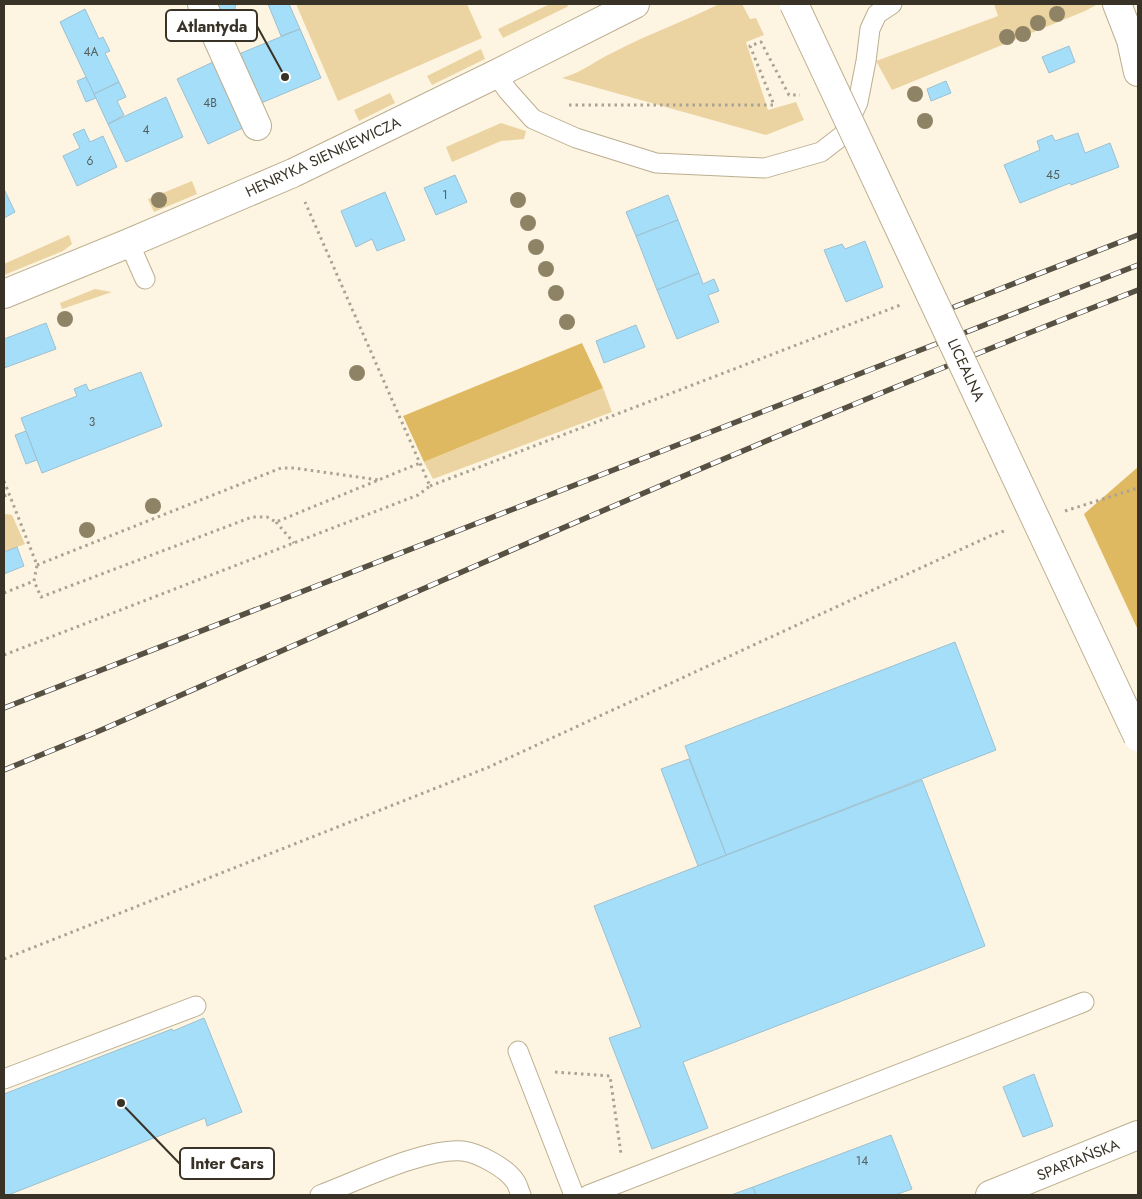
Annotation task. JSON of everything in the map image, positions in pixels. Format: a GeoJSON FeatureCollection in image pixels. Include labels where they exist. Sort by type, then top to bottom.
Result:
{"type":"FeatureCollection","features":[{"type":"Feature","properties":{"kind":"street"},"geometry":{"type":"LineString","coordinates":[[202,4],[257,126]]}},
{"type":"Feature","properties":{"kind":"street","name":"HENRYKA SIENKIEWICZA"},"geometry":{"type":"LineString","coordinates":[[4,294],[294,173],[635,4]]}},
{"type":"Feature","properties":{"kind":"street","name":"LICEALNA"},"geometry":{"type":"LineString","coordinates":[[794,4],[1138,737]]}},
{"type":"Feature","properties":{"kind":"street"},"geometry":{"type":"LineString","coordinates":[[1117,4],[1131,40],[1138,72]]}},
{"type":"Feature","properties":{"kind":"street","name":"SPARTAŃSKA"},"geometry":{"type":"LineString","coordinates":[[990,1195],[1138,1135]]}},
{"type":"Feature","properties":{"kind":"lane"},"geometry":{"type":"LineString","coordinates":[[496,74],[508,91],[533,119],[576,138],[656,162],[766,168],[820,152],[843,135],[858,102],[870,29],[877,14],[892,4]]}},
{"type":"Feature","properties":{"kind":"lane"},"geometry":{"type":"LineString","coordinates":[[129,243],[145,279]]}},
{"type":"Feature","properties":{"kind":"lane"},"geometry":{"type":"LineString","coordinates":[[588,1195],[1084,1002]]}},
{"type":"Feature","properties":{"kind":"lane"},"geometry":{"type":"LineString","coordinates":[[4,1079],[196,1006]]}},
{"type":"Feature","properties":{"kind":"lane"},"geometry":{"type":"LineString","coordinates":[[518,1051],[574,1195]]}},
{"type":"Feature","properties":{"kind":"lane"},"geometry":{"type":"LineString","coordinates":[[320,1195],[392,1167],[435,1153],[463,1151],[494,1162],[514,1180],[521,1195]]}},
{"type":"Feature","properties":{"kind":"path"},"geometry":{"type":"LineString","coordinates":[[565,105],[774,105],[750,46],[761,42],[789,95],[800,95]]}},
{"type":"Feature","properties":{"kind":"path"},"geometry":{"type":"LineString","coordinates":[[302,197],[430,486]]}},
{"type":"Feature","properties":{"kind":"path"},"geometry":{"type":"LineString","coordinates":[[4,655],[418,495],[430,486],[908,302]]}},
{"type":"Feature","properties":{"kind":"path"},"geometry":{"type":"LineString","coordinates":[[276,522],[420,463]]}},
{"type":"Feature","properties":{"kind":"path"},"geometry":{"type":"LineString","coordinates":[[37,565],[281,468],[294,468],[379,480]]}},
{"type":"Feature","properties":{"kind":"path"},"geometry":{"type":"LineString","coordinates":[[4,481],[37,565],[34,581],[41,597],[252,517],[267,517],[276,522],[294,543]]}},
{"type":"Feature","properties":{"kind":"path"},"geometry":{"type":"LineString","coordinates":[[1064,512],[1138,488]]}},
{"type":"Feature","properties":{"kind":"path"},"geometry":{"type":"LineString","coordinates":[[4,496],[9,494]]}},
{"type":"Feature","properties":{"kind":"path"},"geometry":{"type":"LineString","coordinates":[[4,959],[489,767],[990,536],[1008,530]]}},
{"type":"Feature","properties":{"kind":"path"},"geometry":{"type":"LineString","coordinates":[[4,593],[34,581]]}},
{"type":"Feature","properties":{"kind":"path"},"geometry":{"type":"LineString","coordinates":[[527,1075],[552,1072],[610,1076],[624,1180]]}},
{"type":"Feature","properties":{"kind":"shaded area"},"geometry":{"type":"Polygon","coordinates":[[[296,4],[467,4],[482,38],[338,101],[296,4]]]}},
{"type":"Feature","properties":{"kind":"shaded area"},"geometry":{"type":"Polygon","coordinates":[[[550,4],[569,4],[567,7],[503,38],[498,29],[550,4]]]}},
{"type":"Feature","properties":{"kind":"shaded area"},"geometry":{"type":"Polygon","coordinates":[[[719,4],[742,4],[750,19],[756,18],[764,35],[746,42],[768,110],[796,102],[804,120],[766,135],[562,78],[576,73],[640,39],[719,4]]]}},
{"type":"Feature","properties":{"kind":"shaded area"},"geometry":{"type":"Polygon","coordinates":[[[994,4],[1098,4],[892,90],[876,61],[998,16],[994,4]]]}},
{"type":"Feature","properties":{"kind":"shaded area"},"geometry":{"type":"Polygon","coordinates":[[[481,49],[485,59],[432,85],[427,76],[481,49]]]}},
{"type":"Feature","properties":{"kind":"shaded area"},"geometry":{"type":"Polygon","coordinates":[[[390,93],[395,103],[359,121],[354,110],[390,93]]]}},
{"type":"Feature","properties":{"kind":"shaded area"},"geometry":{"type":"Polygon","coordinates":[[[501,123],[526,131],[524,139],[501,141],[452,162],[446,147],[501,123]]]}},
{"type":"Feature","properties":{"kind":"shaded area"},"geometry":{"type":"Polygon","coordinates":[[[192,181],[197,194],[154,212],[148,199],[192,181]]]}},
{"type":"Feature","properties":{"kind":"shaded area"},"geometry":{"type":"Polygon","coordinates":[[[69,235],[72,244],[63,251],[4,275],[4,264],[69,235]]]}},
{"type":"Feature","properties":{"kind":"shaded area"},"geometry":{"type":"Polygon","coordinates":[[[95,289],[112,292],[62,309],[60,303],[95,289]]]}},
{"type":"Feature","properties":{"kind":"shaded area"},"geometry":{"type":"Polygon","coordinates":[[[582,343],[603,388],[424,462],[403,416],[582,343]]]}},
{"type":"Feature","properties":{"kind":"shaded area"},"geometry":{"type":"Polygon","coordinates":[[[603,388],[612,412],[433,479],[424,462],[603,388]]]}},
{"type":"Feature","properties":{"kind":"shaded area"},"geometry":{"type":"Polygon","coordinates":[[[1138,467],[1138,630],[1084,514],[1138,467]]]}},
{"type":"Feature","properties":{"kind":"shaded area"},"geometry":{"type":"Polygon","coordinates":[[[4,515],[12,515],[25,544],[4,552],[4,515]]]}},
{"type":"Feature","properties":{"kind":"building"},"geometry":{"type":"Polygon","coordinates":[[[207,4],[236,4],[234,12],[213,20],[207,4]]]}},
{"type":"Feature","properties":{"kind":"building"},"geometry":{"type":"Polygon","coordinates":[[[268,4],[289,4],[300,29],[281,36],[268,4]]]}},
{"type":"Feature","properties":{"kind":"building"},"geometry":{"type":"Polygon","coordinates":[[[85,9],[99,39],[103,37],[110,51],[105,53],[119,82],[94,94],[60,22],[85,9]]]}},
{"type":"Feature","properties":{"kind":"building"},"geometry":{"type":"Polygon","coordinates":[[[300,29],[321,78],[254,106],[234,56],[300,29]]]}},
{"type":"Feature","properties":{"kind":"building"},"geometry":{"type":"Polygon","coordinates":[[[1069,46],[1075,62],[1049,73],[1042,57],[1069,46]]]}},
{"type":"Feature","properties":{"kind":"building"},"geometry":{"type":"Polygon","coordinates":[[[213,62],[243,128],[208,144],[177,79],[213,62]]]}},
{"type":"Feature","properties":{"kind":"building"},"geometry":{"type":"Polygon","coordinates":[[[86,77],[96,98],[86,102],[77,81],[86,77]]]}},
{"type":"Feature","properties":{"kind":"building"},"geometry":{"type":"Polygon","coordinates":[[[946,81],[951,93],[931,101],[927,89],[946,81]]]}},
{"type":"Feature","properties":{"kind":"building"},"geometry":{"type":"Polygon","coordinates":[[[119,82],[126,97],[117,101],[124,115],[108,124],[94,94],[119,82]]]}},
{"type":"Feature","properties":{"kind":"building"},"geometry":{"type":"Polygon","coordinates":[[[166,97],[183,137],[126,162],[108,124],[166,97]]]}},
{"type":"Feature","properties":{"kind":"building"},"geometry":{"type":"Polygon","coordinates":[[[84,129],[90,142],[103,136],[117,167],[77,186],[63,156],[80,148],[73,134],[84,129]]]}},
{"type":"Feature","properties":{"kind":"building"},"geometry":{"type":"Polygon","coordinates":[[[1078,133],[1085,153],[1110,143],[1119,167],[1071,185],[1070,183],[1020,203],[1004,165],[1040,150],[1037,141],[1052,135],[1055,141],[1078,133]]]}},
{"type":"Feature","properties":{"kind":"building"},"geometry":{"type":"Polygon","coordinates":[[[455,175],[467,202],[436,215],[424,188],[455,175]]]}},
{"type":"Feature","properties":{"kind":"building"},"geometry":{"type":"Polygon","coordinates":[[[4,189],[15,212],[4,218],[4,189]]]}},
{"type":"Feature","properties":{"kind":"building"},"geometry":{"type":"Polygon","coordinates":[[[385,192],[405,240],[377,251],[372,239],[356,247],[341,211],[385,192]]]}},
{"type":"Feature","properties":{"kind":"building"},"geometry":{"type":"Polygon","coordinates":[[[668,195],[678,220],[636,236],[626,212],[668,195]]]}},
{"type":"Feature","properties":{"kind":"building"},"geometry":{"type":"Polygon","coordinates":[[[678,220],[699,273],[657,290],[636,236],[678,220]]]}},
{"type":"Feature","properties":{"kind":"building"},"geometry":{"type":"Polygon","coordinates":[[[865,241],[883,287],[846,302],[824,250],[842,244],[845,249],[865,241]]]}},
{"type":"Feature","properties":{"kind":"building"},"geometry":{"type":"Polygon","coordinates":[[[699,273],[703,284],[714,279],[719,291],[708,295],[719,322],[677,339],[657,290],[699,273]]]}},
{"type":"Feature","properties":{"kind":"building"},"geometry":{"type":"Polygon","coordinates":[[[46,323],[56,349],[4,368],[4,339],[46,323]]]}},
{"type":"Feature","properties":{"kind":"building"},"geometry":{"type":"Polygon","coordinates":[[[636,325],[645,347],[604,363],[596,341],[636,325]]]}},
{"type":"Feature","properties":{"kind":"building"},"geometry":{"type":"Polygon","coordinates":[[[141,372],[162,426],[42,473],[21,418],[77,396],[74,389],[86,384],[89,391],[141,372]]]}},
{"type":"Feature","properties":{"kind":"building"},"geometry":{"type":"Polygon","coordinates":[[[26,431],[37,460],[26,464],[15,435],[26,431]]]}},
{"type":"Feature","properties":{"kind":"building"},"geometry":{"type":"Polygon","coordinates":[[[17,547],[24,566],[4,574],[4,552],[17,547]]]}},
{"type":"Feature","properties":{"kind":"building"},"geometry":{"type":"Polygon","coordinates":[[[955,642],[996,750],[726,855],[685,746],[955,642]]]}},
{"type":"Feature","properties":{"kind":"building"},"geometry":{"type":"Polygon","coordinates":[[[689,759],[726,855],[698,866],[661,769],[689,759]]]}},
{"type":"Feature","properties":{"kind":"building"},"geometry":{"type":"Polygon","coordinates":[[[922,780],[985,946],[683,1062],[708,1128],[652,1149],[609,1038],[641,1027],[594,906],[922,780]]]}},
{"type":"Feature","properties":{"kind":"building"},"geometry":{"type":"Polygon","coordinates":[[[204,1018],[242,1112],[207,1126],[205,1118],[4,1195],[4,1094],[204,1018]]]}},
{"type":"Feature","properties":{"kind":"building"},"geometry":{"type":"Polygon","coordinates":[[[1034,1074],[1053,1126],[1023,1137],[1003,1087],[1034,1074]]]}},
{"type":"Feature","properties":{"kind":"building"},"geometry":{"type":"Polygon","coordinates":[[[891,1135],[912,1189],[895,1195],[756,1195],[753,1187],[891,1135]]]}},
{"type":"Feature","properties":{"kind":"building"},"geometry":{"type":"Polygon","coordinates":[[[753,1187],[756,1195],[731,1195],[753,1187]]]}},
{"type":"Feature","properties":{"kind":"railway"},"geometry":{"type":"LineString","coordinates":[[954,307],[1138,235]]}},
{"type":"Feature","properties":{"kind":"railway"},"geometry":{"type":"LineString","coordinates":[[4,708],[1138,265]]}},
{"type":"Feature","properties":{"kind":"railway"},"geometry":{"type":"LineString","coordinates":[[4,770],[92,734],[613,506],[874,396],[1138,290]]}},
{"type":"Feature","properties":{"kind":"place","name":"Atlantyda"},"geometry":{"type":"Point","coordinates":[285,77]}},
{"type":"Feature","properties":{"kind":"place","name":"Inter Cars"},"geometry":{"type":"Point","coordinates":[121,1103]}}]}
